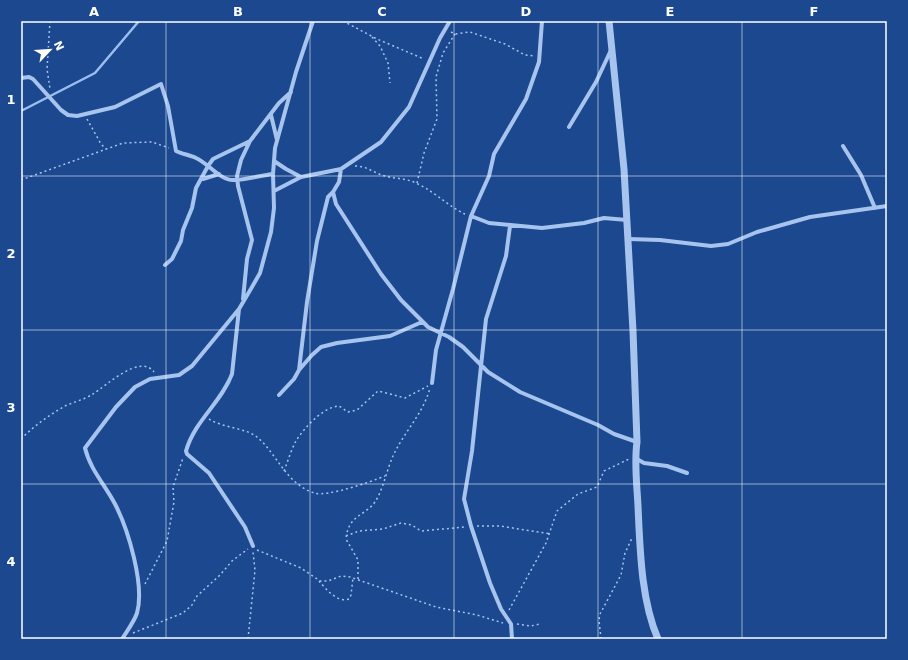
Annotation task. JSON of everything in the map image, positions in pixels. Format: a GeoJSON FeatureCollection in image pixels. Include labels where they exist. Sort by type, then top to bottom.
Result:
{"type":"FeatureCollection","features":[{"type":"Feature","properties":{"kind":"street"},"geometry":{"type":"LineString","coordinates":[[123,637],[137,611],[137,573],[123,522],[115,503],[88,458],[86,448],[116,407],[135,388],[143,382],[179,374],[192,366],[239,309],[260,273],[271,232],[274,192],[273,174],[277,142],[313,21]]}},
{"type":"Feature","properties":{"kind":"street"},"geometry":{"type":"LineString","coordinates":[[274,192],[301,177],[341,169],[348,166],[380,142],[409,106],[440,38],[450,21]]}},
{"type":"Feature","properties":{"kind":"street"},"geometry":{"type":"LineString","coordinates":[[432,382],[436,350],[471,216],[489,176],[494,154],[526,99],[539,56],[542,21]]}},
{"type":"Feature","properties":{"kind":"street"},"geometry":{"type":"LineString","coordinates":[[609,21],[611,50],[616,76],[624,168],[626,220],[629,239],[637,442],[635,458],[639,529],[647,605],[658,639]]}},
{"type":"Feature","properties":{"kind":"street"},"geometry":{"type":"LineString","coordinates":[[569,128],[596,82],[611,50]]}},
{"type":"Feature","properties":{"kind":"street"},"geometry":{"type":"LineString","coordinates":[[21,78],[30,77],[33,79],[61,110],[68,115],[77,116],[119,105],[161,84],[168,106],[176,151],[196,158],[225,179],[237,180],[273,174]]}},
{"type":"Feature","properties":{"kind":"street"},"geometry":{"type":"LineString","coordinates":[[243,300],[246,259],[252,240],[237,180],[241,160],[250,141],[291,92]]}},
{"type":"Feature","properties":{"kind":"street"},"geometry":{"type":"LineString","coordinates":[[271,115],[277,142]]}},
{"type":"Feature","properties":{"kind":"street"},"geometry":{"type":"LineString","coordinates":[[165,264],[172,259],[181,241],[183,230],[192,208],[196,188],[203,179],[208,166],[213,159],[250,141]]}},
{"type":"Feature","properties":{"kind":"street"},"geometry":{"type":"LineString","coordinates":[[843,146],[860,175],[875,208]]}},
{"type":"Feature","properties":{"kind":"street"},"geometry":{"type":"LineString","coordinates":[[274,161],[301,177]]}},
{"type":"Feature","properties":{"kind":"street"},"geometry":{"type":"LineString","coordinates":[[299,370],[307,302],[317,241],[328,197],[339,182],[341,169]]}},
{"type":"Feature","properties":{"kind":"street"},"geometry":{"type":"LineString","coordinates":[[203,179],[219,174]]}},
{"type":"Feature","properties":{"kind":"street"},"geometry":{"type":"LineString","coordinates":[[333,192],[336,204],[381,274],[401,300],[422,322],[463,347],[492,375],[525,394],[598,425],[614,434],[637,442]]}},
{"type":"Feature","properties":{"kind":"street"},"geometry":{"type":"LineString","coordinates":[[629,239],[660,240],[710,246],[728,244],[757,232],[786,223],[822,215],[887,206]]}},
{"type":"Feature","properties":{"kind":"street"},"geometry":{"type":"LineString","coordinates":[[471,216],[489,223],[542,228],[584,223],[604,218],[626,220]]}},
{"type":"Feature","properties":{"kind":"street"},"geometry":{"type":"LineString","coordinates":[[510,226],[506,256],[486,319],[472,450],[464,491],[466,508],[471,526],[497,600],[510,621],[512,639]]}},
{"type":"Feature","properties":{"kind":"street"},"geometry":{"type":"LineString","coordinates":[[239,309],[232,374],[224,391],[196,427],[188,445],[187,454],[209,473],[245,527],[253,546]]}},
{"type":"Feature","properties":{"kind":"street"},"geometry":{"type":"LineString","coordinates":[[279,395],[294,379],[299,370],[321,347],[337,343],[390,336],[422,322]]}},
{"type":"Feature","properties":{"kind":"street"},"geometry":{"type":"LineString","coordinates":[[635,458],[644,463],[667,466],[688,473]]}},
{"type":"Feature","properties":{"kind":"path"},"geometry":{"type":"LineString","coordinates":[[50,21],[47,69],[50,97]]}},
{"type":"Feature","properties":{"kind":"path"},"geometry":{"type":"LineString","coordinates":[[343,21],[370,36],[430,62]]}},
{"type":"Feature","properties":{"kind":"path"},"geometry":{"type":"LineString","coordinates":[[446,28],[455,34],[470,32],[505,44],[526,56],[539,56]]}},
{"type":"Feature","properties":{"kind":"path"},"geometry":{"type":"LineString","coordinates":[[417,183],[424,153],[437,118],[436,77],[443,53],[455,34]]}},
{"type":"Feature","properties":{"kind":"path"},"geometry":{"type":"LineString","coordinates":[[370,36],[380,46],[388,63],[390,83]]}},
{"type":"Feature","properties":{"kind":"path"},"geometry":{"type":"LineString","coordinates":[[86,113],[91,128],[102,146],[106,149]]}},
{"type":"Feature","properties":{"kind":"path"},"geometry":{"type":"LineString","coordinates":[[21,180],[123,143],[141,141],[152,142],[176,151]]}},
{"type":"Feature","properties":{"kind":"path"},"geometry":{"type":"LineString","coordinates":[[348,166],[362,166],[385,176],[405,179],[417,183],[434,192],[455,209],[471,216]]}},
{"type":"Feature","properties":{"kind":"path"},"geometry":{"type":"LineString","coordinates":[[21,439],[40,422],[57,411],[92,395],[117,376],[131,369],[140,366],[146,367],[152,370],[159,378]]}},
{"type":"Feature","properties":{"kind":"path"},"geometry":{"type":"LineString","coordinates":[[284,471],[297,440],[310,424],[332,407],[339,406],[348,412],[357,410],[378,391],[405,398],[432,382]]}},
{"type":"Feature","properties":{"kind":"path"},"geometry":{"type":"LineString","coordinates":[[358,579],[359,564],[347,544],[346,536],[354,520],[375,502],[400,443],[422,411],[432,382]]}},
{"type":"Feature","properties":{"kind":"path"},"geometry":{"type":"LineString","coordinates":[[204,416],[215,424],[249,433],[257,437],[284,471],[299,485],[315,493],[350,488],[385,476]]}},
{"type":"Feature","properties":{"kind":"path"},"geometry":{"type":"LineString","coordinates":[[144,586],[166,546],[174,502],[173,487],[181,461],[187,454]]}},
{"type":"Feature","properties":{"kind":"path"},"geometry":{"type":"LineString","coordinates":[[510,621],[508,613],[511,606],[551,534],[555,517],[563,505],[584,490],[597,487],[604,470],[626,460],[635,458]]}},
{"type":"Feature","properties":{"kind":"path"},"geometry":{"type":"LineString","coordinates":[[346,536],[359,531],[383,529],[401,523],[412,525],[421,531],[471,526],[500,526],[551,534]]}},
{"type":"Feature","properties":{"kind":"path"},"geometry":{"type":"LineString","coordinates":[[601,639],[599,620],[600,614],[621,575],[628,545],[639,529]]}},
{"type":"Feature","properties":{"kind":"path"},"geometry":{"type":"LineString","coordinates":[[123,637],[183,613],[192,605],[197,596],[220,575],[232,561],[253,546]]}},
{"type":"Feature","properties":{"kind":"path"},"geometry":{"type":"LineString","coordinates":[[253,546],[301,568],[319,581],[338,598],[345,600],[349,599],[352,595],[353,578]]}},
{"type":"Feature","properties":{"kind":"path"},"geometry":{"type":"LineString","coordinates":[[248,639],[255,570],[253,546]]}},
{"type":"Feature","properties":{"kind":"path"},"geometry":{"type":"LineString","coordinates":[[319,581],[325,581],[341,576],[353,578],[436,607],[531,626],[540,624]]}},
{"type":"Feature","properties":{"kind":"waterway"},"geometry":{"type":"LineString","coordinates":[[21,111],[95,73],[139,21]]}}]}
